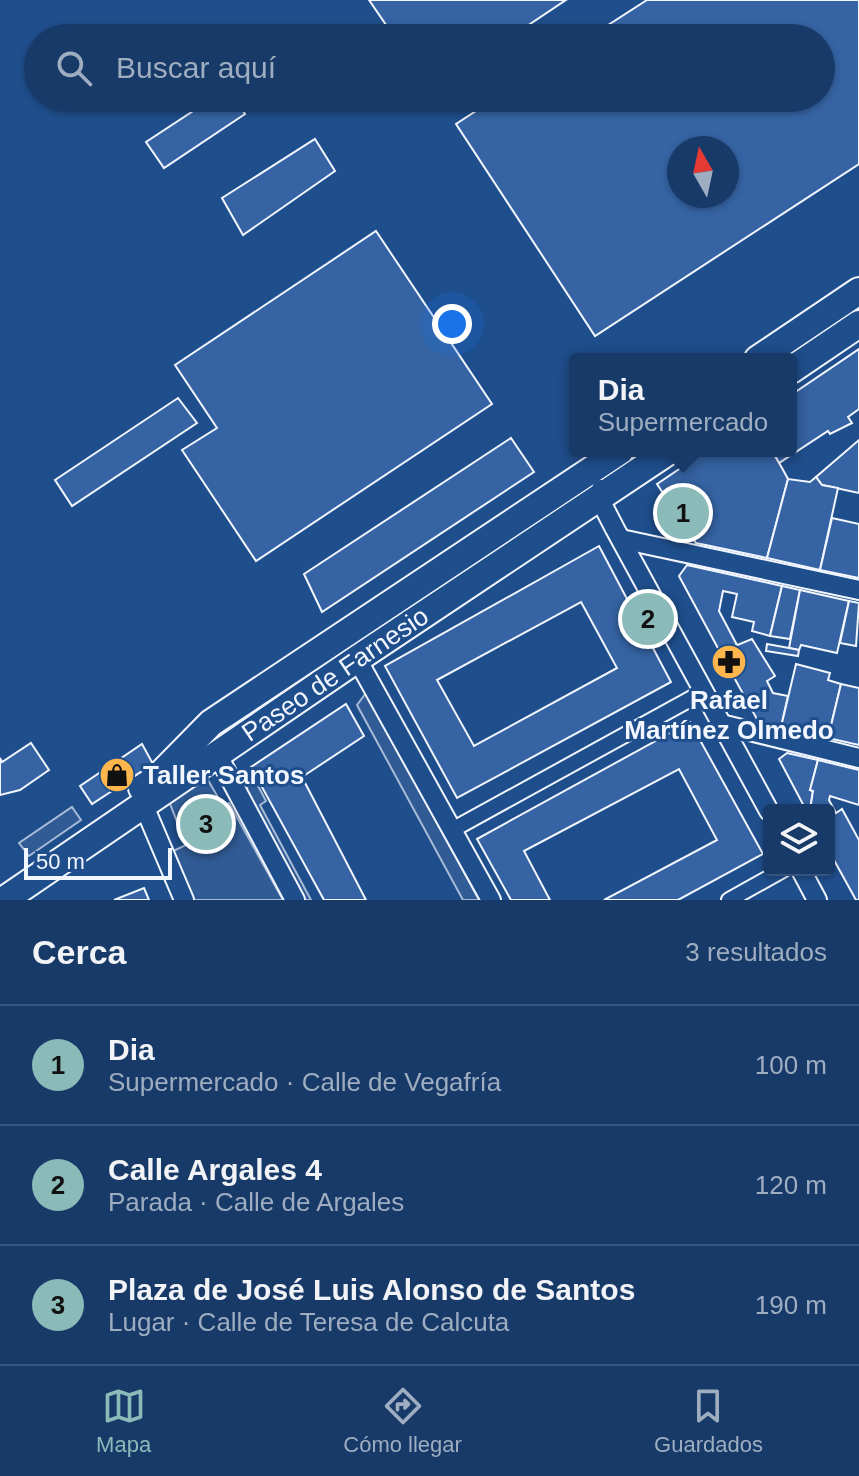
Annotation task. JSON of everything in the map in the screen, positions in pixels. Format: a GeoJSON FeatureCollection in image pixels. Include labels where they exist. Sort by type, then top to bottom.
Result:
{"type":"FeatureCollection","features":[{"type":"Feature","properties":{"kind":"main road"},"geometry":{"type":"LineString","coordinates":[[767,353],[859,291]]}},
{"type":"Feature","properties":{"kind":"main road"},"geometry":{"type":"LineString","coordinates":[[797,366],[859,324]]}},
{"type":"Feature","properties":{"kind":"main road","name":"Paseo de Farnesio"},"geometry":{"type":"LineString","coordinates":[[0,885],[157,778],[211,723],[611,457]]}},
{"type":"Feature","properties":{"kind":"main road","name":"Paseo de Farnesio"},"geometry":{"type":"LineString","coordinates":[[4,900],[660,457]]}},
{"type":"Feature","properties":{"kind":"street"},"geometry":{"type":"LineString","coordinates":[[615,457],[599,498],[765,804]]}},
{"type":"Feature","properties":{"kind":"street"},"geometry":{"type":"LineString","coordinates":[[621,539],[859,590]]}},
{"type":"Feature","properties":{"kind":"street"},"geometry":{"type":"LineString","coordinates":[[357,659],[491,900]]}},
{"type":"Feature","properties":{"kind":"street"},"geometry":{"type":"LineString","coordinates":[[452,830],[703,692]]}},
{"type":"Feature","properties":{"kind":"street"},"geometry":{"type":"LineString","coordinates":[[721,724],[859,758]]}},
{"type":"Feature","properties":{"kind":"street"},"geometry":{"type":"LineString","coordinates":[[217,754],[295,900]]}},
{"type":"Feature","properties":{"kind":"street"},"geometry":{"type":"LineString","coordinates":[[144,806],[184,900]]}},
{"type":"Feature","properties":{"kind":"street"},"geometry":{"type":"LineString","coordinates":[[729,900],[772,876]]}},
{"type":"Feature","properties":{"kind":"street"},"geometry":{"type":"LineString","coordinates":[[804,876],[817,900]]}},
{"type":"Feature","properties":{"kind":"shaded area"},"geometry":{"type":"Polygon","coordinates":[[[366,693],[479,900],[463,900],[357,705],[366,693]]]}},
{"type":"Feature","properties":{"kind":"shaded area"},"geometry":{"type":"Polygon","coordinates":[[[205,775],[223,806],[229,803],[283,900],[192,900],[171,852],[186,845],[167,796],[205,775]]]}},
{"type":"Feature","properties":{"kind":"shaded area"},"geometry":{"type":"Polygon","coordinates":[[[256,782],[266,801],[260,805],[311,900],[303,900],[243,789],[256,782]]]}},
{"type":"Feature","properties":{"kind":"shaded area"},"geometry":{"type":"Polygon","coordinates":[[[72,807],[81,820],[29,856],[19,843],[72,807]]]}},
{"type":"Feature","properties":{"kind":"building"},"geometry":{"type":"Polygon","coordinates":[[[369,0],[566,0],[530,24],[385,24],[369,0]]]}},
{"type":"Feature","properties":{"kind":"building"},"geometry":{"type":"Polygon","coordinates":[[[647,0],[859,0],[859,164],[595,336],[456,124],[474,112],[835,112],[835,24],[610,24],[647,0]]]}},
{"type":"Feature","properties":{"kind":"building"},"geometry":{"type":"Polygon","coordinates":[[[192,112],[245,114],[164,168],[146,142],[192,112]]]}},
{"type":"Feature","properties":{"kind":"building"},"geometry":{"type":"Polygon","coordinates":[[[315,139],[335,171],[243,235],[222,198],[315,139]]]}},
{"type":"Feature","properties":{"kind":"building"},"geometry":{"type":"Polygon","coordinates":[[[376,231],[492,404],[256,561],[182,450],[217,428],[175,365],[376,231]]]}},
{"type":"Feature","properties":{"kind":"building"},"geometry":{"type":"Polygon","coordinates":[[[859,349],[859,409],[848,417],[852,423],[830,434],[828,431],[797,451],[797,391],[859,349]]]}},
{"type":"Feature","properties":{"kind":"building"},"geometry":{"type":"Polygon","coordinates":[[[178,398],[197,423],[72,506],[55,480],[178,398]]]}},
{"type":"Feature","properties":{"kind":"building"},"geometry":{"type":"Polygon","coordinates":[[[511,438],[534,472],[322,612],[304,574],[511,438]]]}},
{"type":"Feature","properties":{"kind":"building"},"geometry":{"type":"Polygon","coordinates":[[[859,440],[859,493],[822,485],[816,477],[859,440]]]}},
{"type":"Feature","properties":{"kind":"building"},"geometry":{"type":"Polygon","coordinates":[[[697,457],[776,457],[788,479],[767,558],[696,543],[657,484],[697,457]]]}},
{"type":"Feature","properties":{"kind":"building"},"geometry":{"type":"Polygon","coordinates":[[[816,477],[822,485],[838,488],[820,570],[767,558],[788,479],[810,482],[816,477]]]}},
{"type":"Feature","properties":{"kind":"building"},"geometry":{"type":"Polygon","coordinates":[[[832,518],[859,524],[859,578],[820,570],[832,518]]]}},
{"type":"Feature","properties":{"kind":"building"},"geometry":{"type":"Polygon","coordinates":[[[599,546],[671,682],[457,798],[385,666],[599,546]],[[581,602],[437,680],[474,746],[617,668],[581,602]]]}},
{"type":"Feature","properties":{"kind":"building"},"geometry":{"type":"Polygon","coordinates":[[[687,565],[782,586],[770,636],[752,631],[754,622],[732,617],[737,594],[723,591],[719,611],[737,645],[720,652],[679,576],[687,565]]]}},
{"type":"Feature","properties":{"kind":"building"},"geometry":{"type":"Polygon","coordinates":[[[782,586],[800,590],[790,639],[770,636],[782,586]]]}},
{"type":"Feature","properties":{"kind":"building"},"geometry":{"type":"Polygon","coordinates":[[[800,590],[849,601],[837,653],[801,645],[799,650],[789,648],[800,590]]]}},
{"type":"Feature","properties":{"kind":"building"},"geometry":{"type":"Polygon","coordinates":[[[849,601],[859,603],[856,646],[840,643],[849,601]]]}},
{"type":"Feature","properties":{"kind":"building"},"geometry":{"type":"Polygon","coordinates":[[[752,639],[775,676],[767,681],[773,693],[788,696],[781,727],[758,721],[720,652],[752,639]]]}},
{"type":"Feature","properties":{"kind":"building"},"geometry":{"type":"Polygon","coordinates":[[[767,644],[799,650],[798,656],[766,651],[767,644]]]}},
{"type":"Feature","properties":{"kind":"building"},"geometry":{"type":"Polygon","coordinates":[[[796,664],[830,673],[828,680],[841,684],[828,738],[781,727],[796,664]]]}},
{"type":"Feature","properties":{"kind":"building"},"geometry":{"type":"Polygon","coordinates":[[[841,684],[859,688],[859,745],[828,738],[841,684]]]}},
{"type":"Feature","properties":{"kind":"building"},"geometry":{"type":"Polygon","coordinates":[[[346,704],[364,736],[302,777],[366,900],[324,900],[251,767],[346,704]]]}},
{"type":"Feature","properties":{"kind":"building"},"geometry":{"type":"Polygon","coordinates":[[[690,722],[763,854],[678,900],[604,900],[717,840],[679,769],[524,851],[550,900],[511,900],[477,839],[690,722]]]}},
{"type":"Feature","properties":{"kind":"building"},"geometry":{"type":"Polygon","coordinates":[[[31,743],[49,770],[20,790],[0,795],[0,758],[2,762],[31,743]]]}},
{"type":"Feature","properties":{"kind":"building","name":"Taller Santos"},"geometry":{"type":"Polygon","coordinates":[[[142,744],[153,764],[92,804],[80,786],[142,744]]]}},
{"type":"Feature","properties":{"kind":"building"},"geometry":{"type":"Polygon","coordinates":[[[787,753],[818,760],[810,790],[813,791],[811,804],[803,804],[779,759],[787,753]]]}},
{"type":"Feature","properties":{"kind":"building"},"geometry":{"type":"Polygon","coordinates":[[[818,760],[859,770],[859,805],[830,796],[831,804],[811,804],[813,791],[810,790],[818,760]]]}},
{"type":"Feature","properties":{"kind":"building"},"geometry":{"type":"Polygon","coordinates":[[[842,809],[859,840],[859,900],[856,900],[835,862],[835,811],[842,809]]]}},
{"type":"Feature","properties":{"kind":"building"},"geometry":{"type":"Polygon","coordinates":[[[144,888],[149,900],[114,900],[144,888]]]}},
{"type":"Feature","properties":{"kind":"place","name":"Dia"},"geometry":{"type":"Point","coordinates":[683,513]}},
{"type":"Feature","properties":{"kind":"place","name":"Calle Argales 4"},"geometry":{"type":"Point","coordinates":[648,619]}},
{"type":"Feature","properties":{"kind":"place","name":"Rafael Martínez Olmedo"},"geometry":{"type":"Point","coordinates":[729,662]}},
{"type":"Feature","properties":{"kind":"place","name":"Taller Santos"},"geometry":{"type":"Point","coordinates":[117,775]}},
{"type":"Feature","properties":{"kind":"place","name":"Plaza de José Luis Alonso de Santos"},"geometry":{"type":"Point","coordinates":[206,824]}}]}
